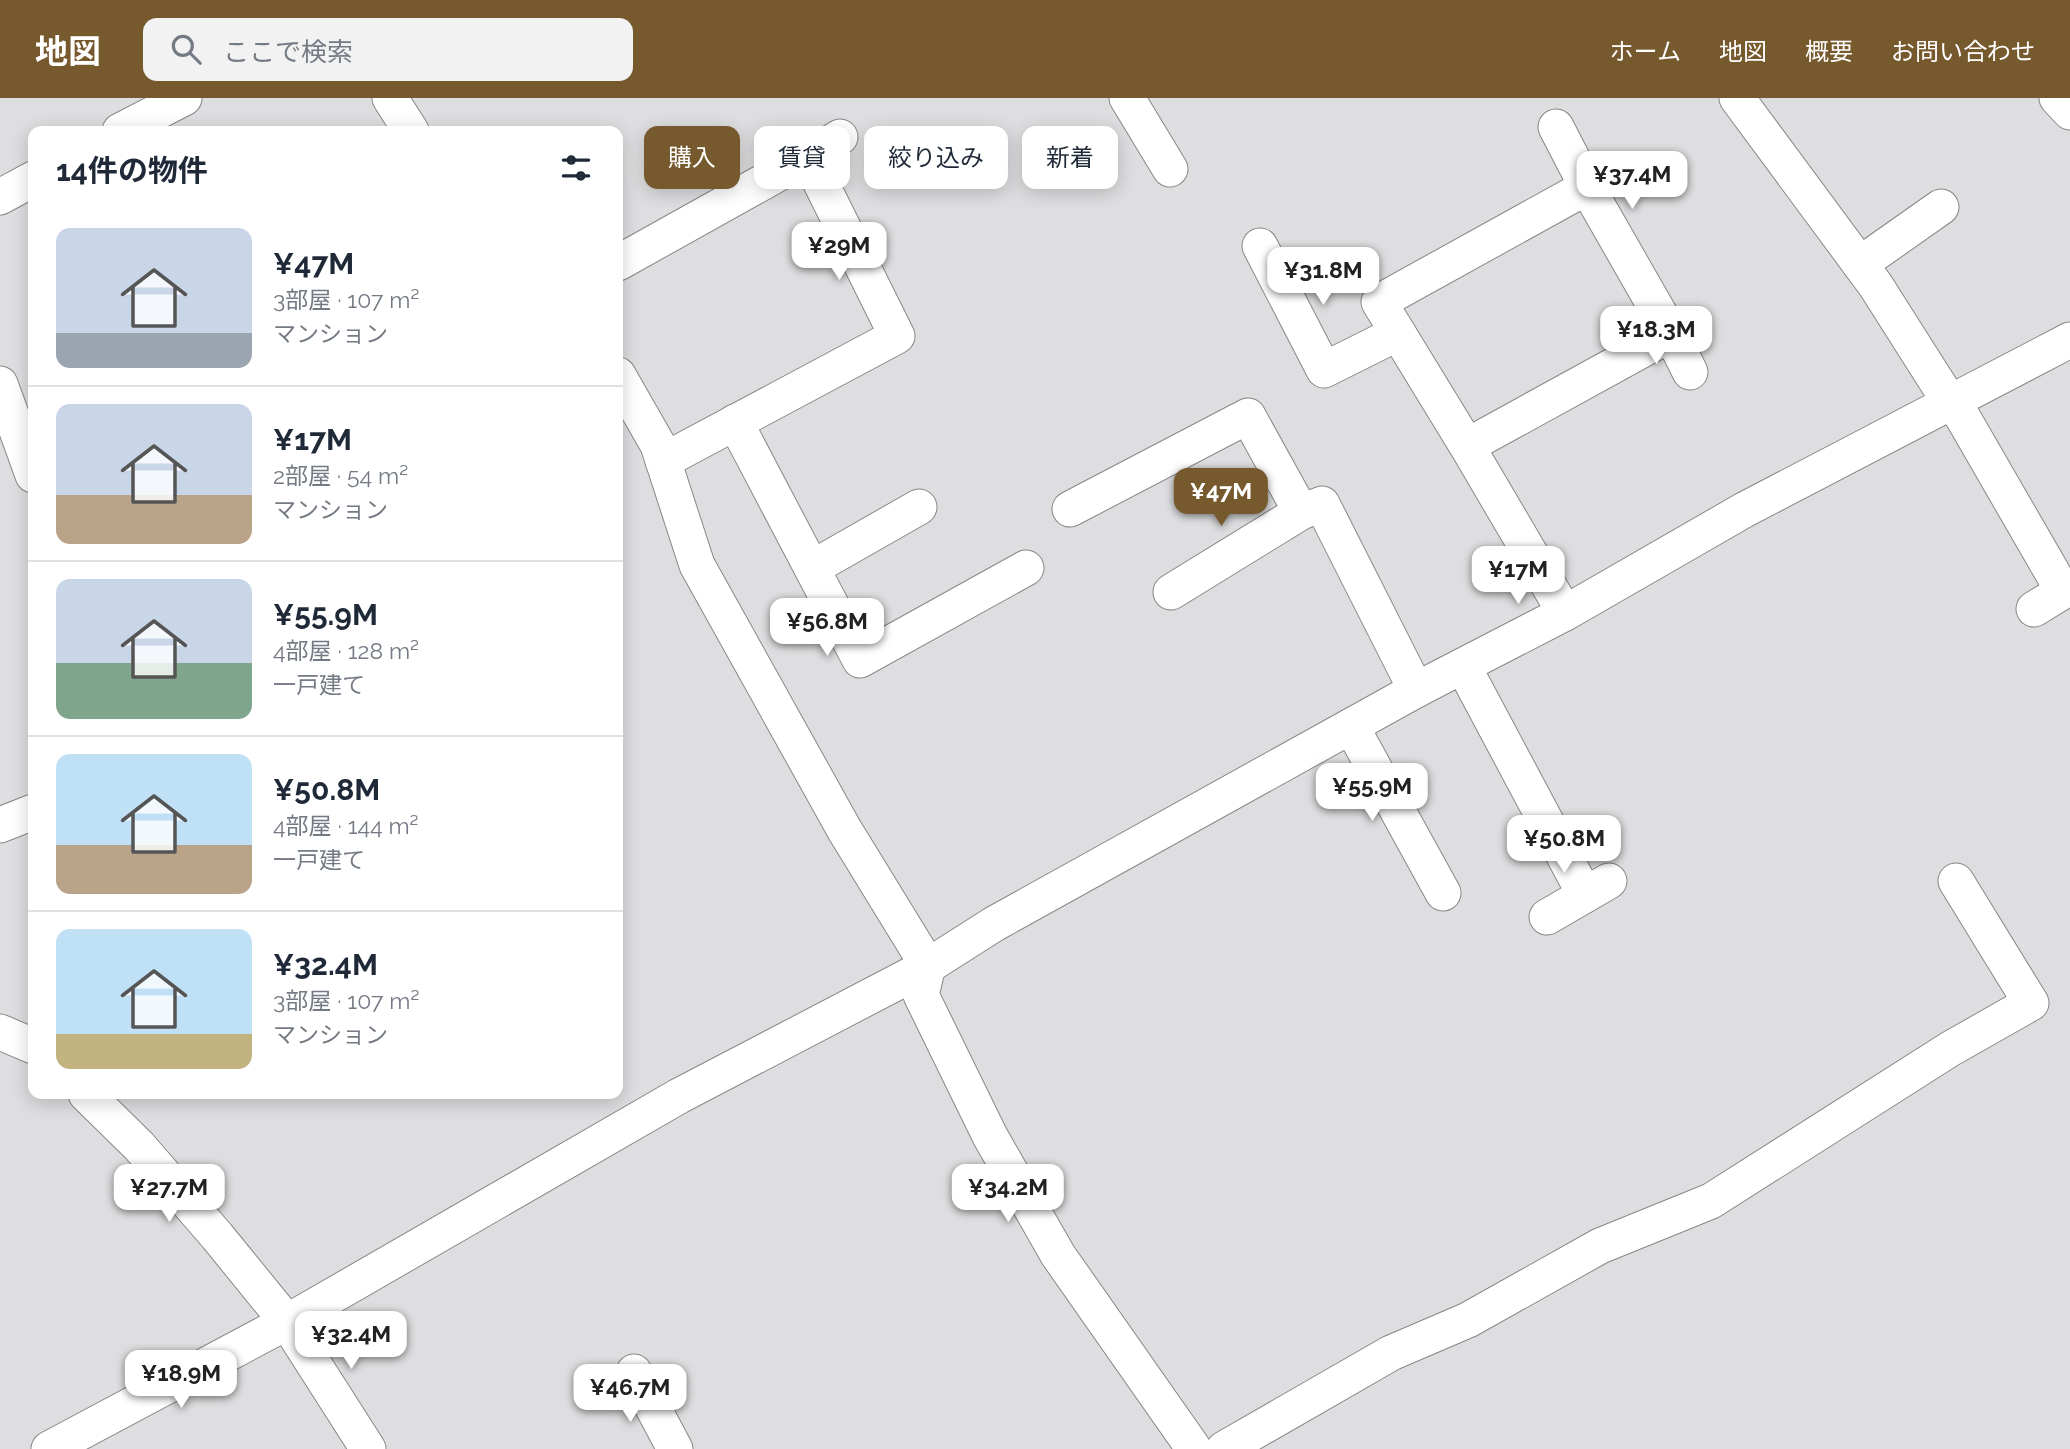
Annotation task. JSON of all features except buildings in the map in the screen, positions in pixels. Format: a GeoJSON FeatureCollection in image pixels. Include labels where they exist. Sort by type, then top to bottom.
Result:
{"type":"FeatureCollection","features":[{"type":"Feature","properties":{"kind":"street"},"geometry":{"type":"LineString","coordinates":[[130,126],[184,98]]}},
{"type":"Feature","properties":{"kind":"street"},"geometry":{"type":"LineString","coordinates":[[390,98],[408,126]]}},
{"type":"Feature","properties":{"kind":"street"},"geometry":{"type":"LineString","coordinates":[[1127,98],[1170,169]]}},
{"type":"Feature","properties":{"kind":"street"},"geometry":{"type":"LineString","coordinates":[[2057,98],[2070,112]]}},
{"type":"Feature","properties":{"kind":"street"},"geometry":{"type":"LineString","coordinates":[[1725,102],[1860,264],[1962,416],[2067,589],[2034,609]]}},
{"type":"Feature","properties":{"kind":"street"},"geometry":{"type":"LineString","coordinates":[[1556,127],[1690,372]]}},
{"type":"Feature","properties":{"kind":"street"},"geometry":{"type":"LineString","coordinates":[[0,197],[28,182]]}},
{"type":"Feature","properties":{"kind":"street"},"geometry":{"type":"LineString","coordinates":[[623,260],[754,187]]}},
{"type":"Feature","properties":{"kind":"street"},"geometry":{"type":"LineString","coordinates":[[1565,612],[1378,302],[1587,187]]}},
{"type":"Feature","properties":{"kind":"street"},"geometry":{"type":"LineString","coordinates":[[663,461],[897,336],[824,189]]}},
{"type":"Feature","properties":{"kind":"street"},"geometry":{"type":"LineString","coordinates":[[1860,264],[1941,207]]}},
{"type":"Feature","properties":{"kind":"street"},"geometry":{"type":"LineString","coordinates":[[1260,246],[1324,370],[1398,333]]}},
{"type":"Feature","properties":{"kind":"street"},"geometry":{"type":"LineString","coordinates":[[1467,446],[1671,334]]}},
{"type":"Feature","properties":{"kind":"street"},"geometry":{"type":"LineString","coordinates":[[49,1449],[287,1322],[679,1096],[928,966],[994,924],[1416,690],[1565,612],[1744,510],[2070,340]]}},
{"type":"Feature","properties":{"kind":"street"},"geometry":{"type":"LineString","coordinates":[[0,384],[28,461]]}},
{"type":"Feature","properties":{"kind":"street"},"geometry":{"type":"LineString","coordinates":[[623,384],[658,445],[697,565],[844,829],[928,966],[921,995],[990,1136],[1058,1255],[1194,1449]]}},
{"type":"Feature","properties":{"kind":"street"},"geometry":{"type":"LineString","coordinates":[[1070,509],[1248,416],[1301,512]]}},
{"type":"Feature","properties":{"kind":"street"},"geometry":{"type":"LineString","coordinates":[[736,422],[860,660],[1026,568]]}},
{"type":"Feature","properties":{"kind":"street"},"geometry":{"type":"LineString","coordinates":[[1171,592],[1301,512],[1322,504],[1416,690]]}},
{"type":"Feature","properties":{"kind":"street"},"geometry":{"type":"LineString","coordinates":[[812,568],[919,507]]}},
{"type":"Feature","properties":{"kind":"street"},"geometry":{"type":"LineString","coordinates":[[1463,666],[1597,888],[1547,917]]}},
{"type":"Feature","properties":{"kind":"street"},"geometry":{"type":"LineString","coordinates":[[1351,726],[1443,894]]}},
{"type":"Feature","properties":{"kind":"street"},"geometry":{"type":"LineString","coordinates":[[0,825],[28,814]]}},
{"type":"Feature","properties":{"kind":"street"},"geometry":{"type":"LineString","coordinates":[[1224,1449],[1391,1353],[1468,1320],[1600,1246],[1711,1201],[1950,1049],[2031,1003],[1956,881]]}},
{"type":"Feature","properties":{"kind":"street"},"geometry":{"type":"LineString","coordinates":[[0,1032],[28,1044]]}},
{"type":"Feature","properties":{"kind":"street"},"geometry":{"type":"LineString","coordinates":[[91,1099],[139,1146],[287,1322],[368,1449]]}},
{"type":"Feature","properties":{"kind":"street"},"geometry":{"type":"LineString","coordinates":[[634,1373],[675,1449]]}}]}
